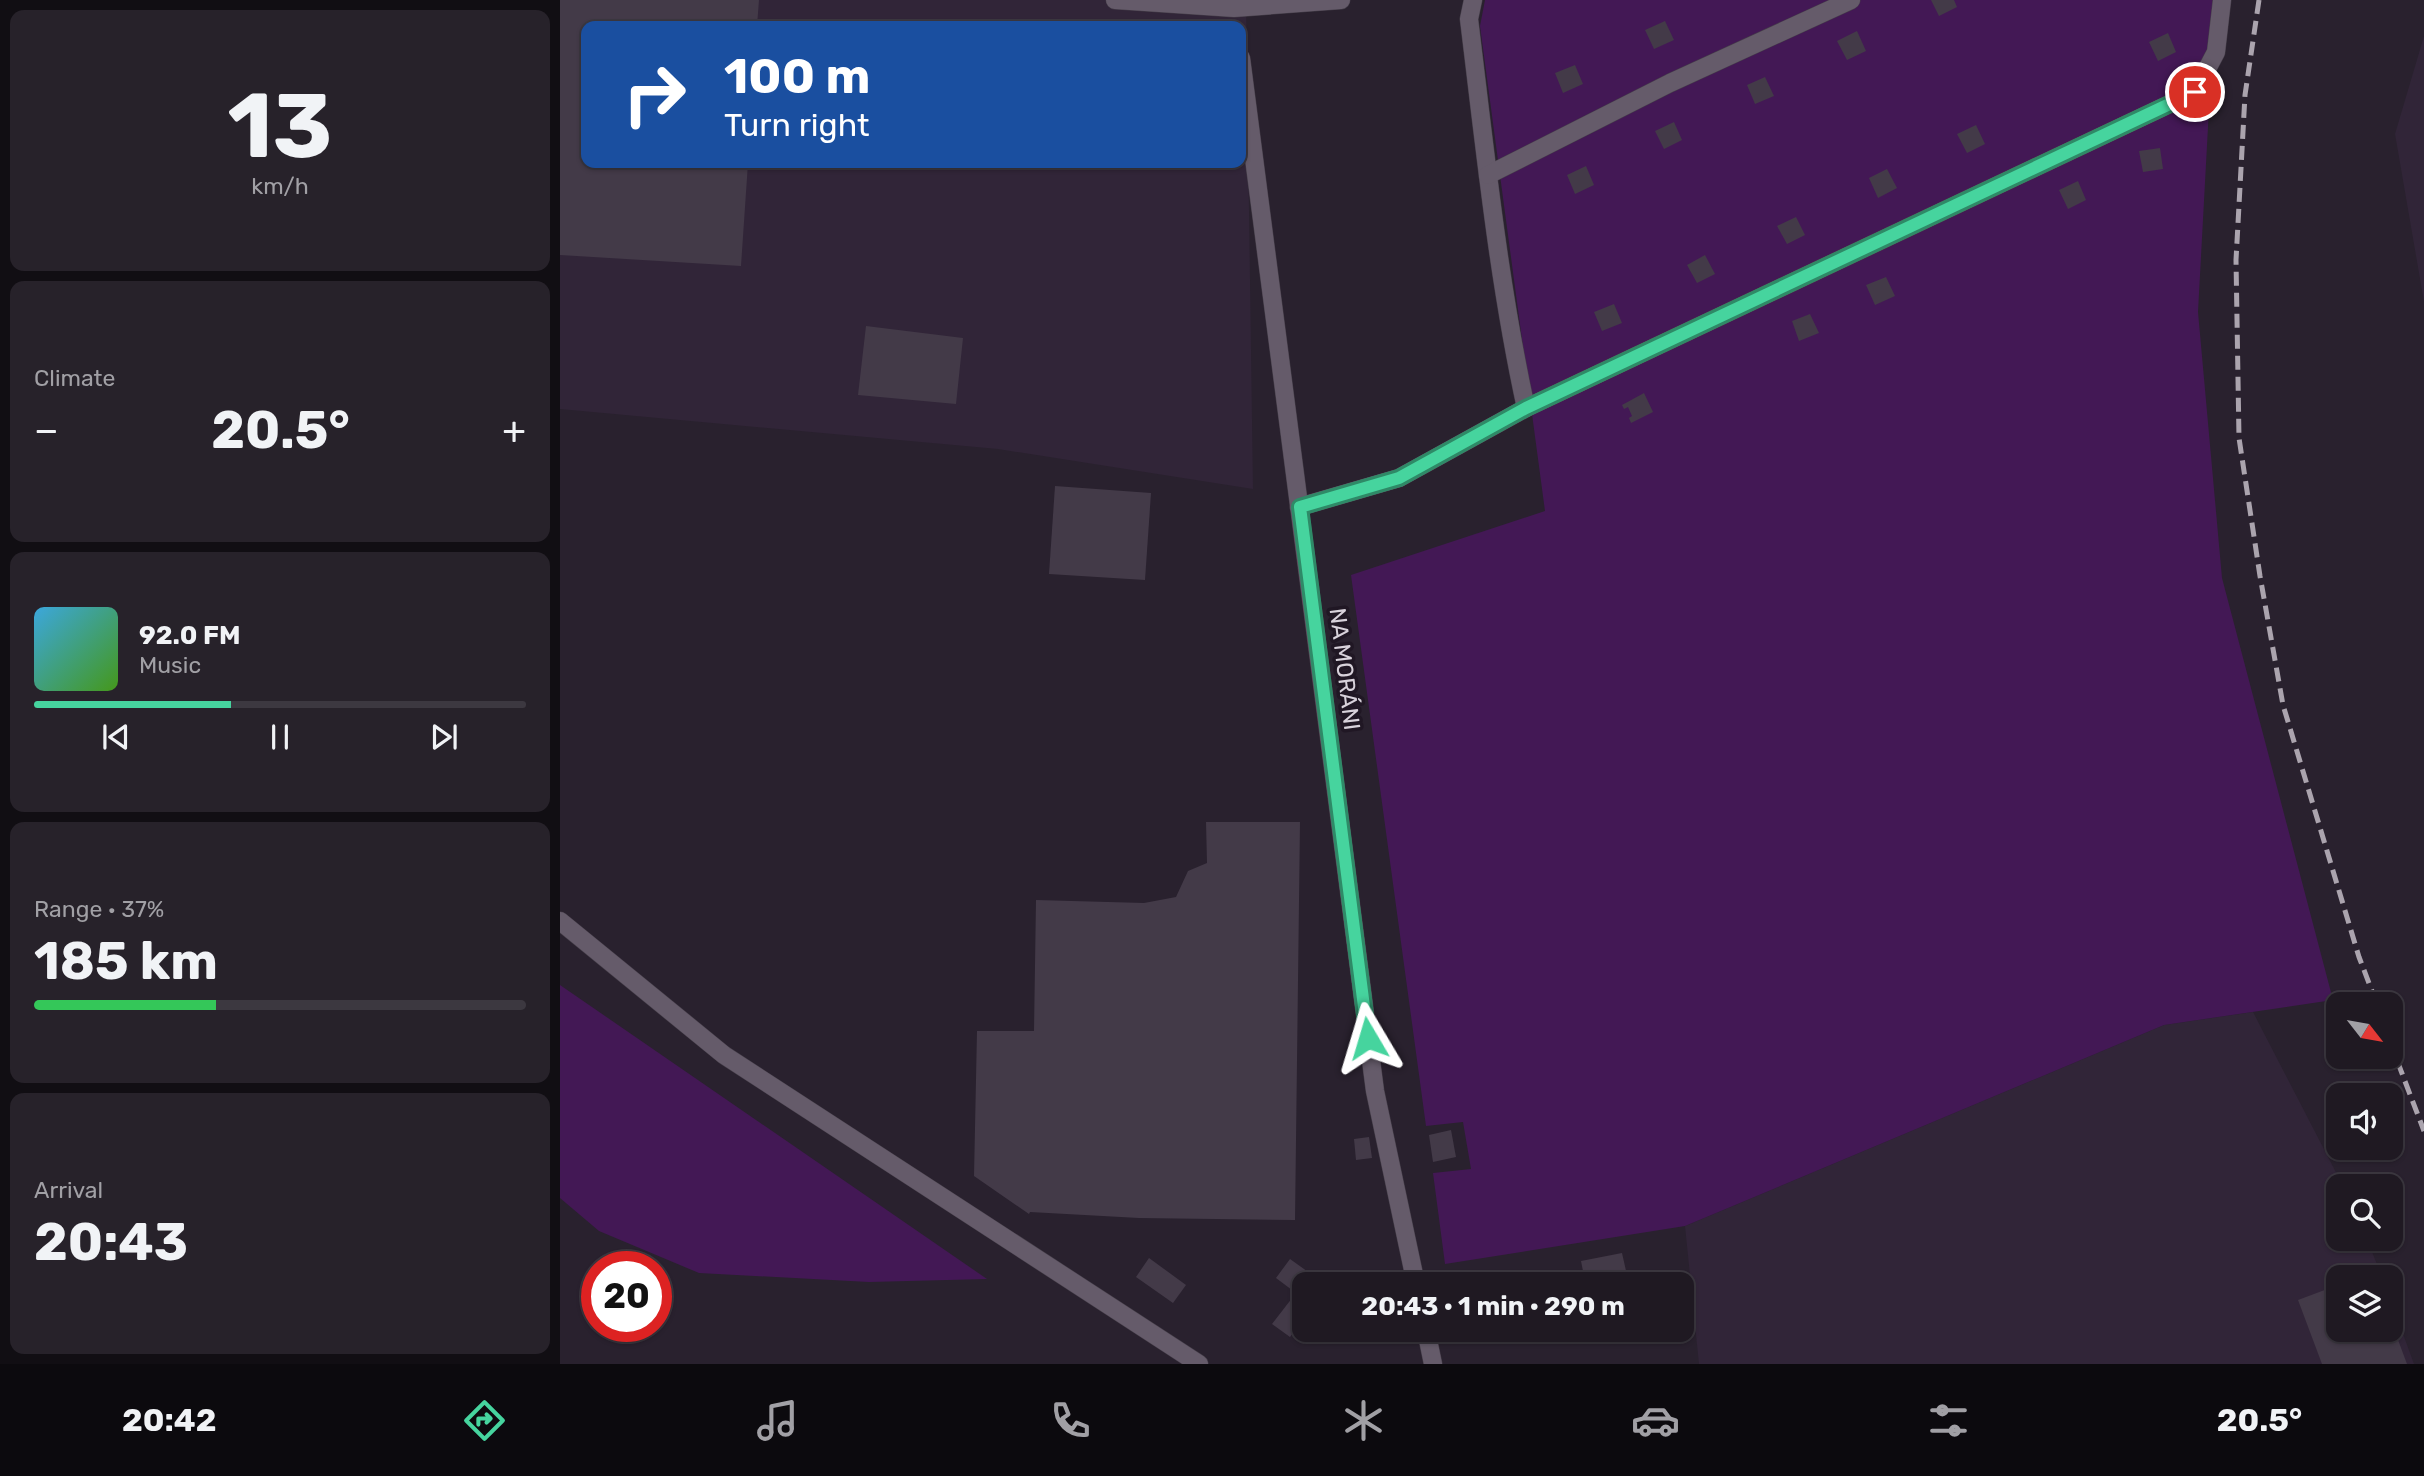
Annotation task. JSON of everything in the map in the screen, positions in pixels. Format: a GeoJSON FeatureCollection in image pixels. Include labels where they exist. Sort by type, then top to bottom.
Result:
{"type":"FeatureCollection","features":[{"type":"Feature","properties":{"kind":"lane"},"geometry":{"type":"LineString","coordinates":[[1115,0],[1235,11],[1340,0]]}},
{"type":"Feature","properties":{"kind":"lane"},"geometry":{"type":"LineString","coordinates":[[1473,0],[1469,19],[1488,175],[1509,329],[1526,408]]}},
{"type":"Feature","properties":{"kind":"lane"},"geometry":{"type":"LineString","coordinates":[[1488,175],[1670,83],[1851,0]]}},
{"type":"Feature","properties":{"kind":"lane"},"geometry":{"type":"LineString","coordinates":[[1300,507],[1399,478],[1526,408],[2195,92],[2216,52],[2222,0]]}},
{"type":"Feature","properties":{"kind":"lane","name":"NA MORÁNI"},"geometry":{"type":"LineString","coordinates":[[1246,96],[1376,1091],[1414,1272]]}},
{"type":"Feature","properties":{"kind":"lane"},"geometry":{"type":"LineString","coordinates":[[560,921],[724,1055],[1199,1364]]}},
{"type":"Feature","properties":{"kind":"lane"},"geometry":{"type":"LineString","coordinates":[[1428,1342],[1433,1364]]}},
{"type":"Feature","properties":{"kind":"shaded area"},"geometry":{"type":"Polygon","coordinates":[[[560,0],[1246,0],[1253,489],[998,449],[560,409],[560,0]]]}},
{"type":"Feature","properties":{"kind":"shaded area"},"geometry":{"type":"Polygon","coordinates":[[[1485,0],[2217,0],[2198,312],[2222,578],[2331,992],[2326,992],[2326,1001],[2164,1025],[1685,1226],[1445,1264],[1433,1173],[1471,1169],[1463,1122],[1426,1126],[1351,575],[1545,511],[1480,26],[1485,0]]]}},
{"type":"Feature","properties":{"kind":"shaded area"},"geometry":{"type":"Polygon","coordinates":[[[2424,36],[2424,302],[2395,134],[2424,36]]]}},
{"type":"Feature","properties":{"kind":"shaded area"},"geometry":{"type":"Polygon","coordinates":[[[560,985],[987,1279],[869,1282],[699,1273],[672,1262],[672,1251],[647,1251],[599,1231],[560,1198],[560,985]]]}},
{"type":"Feature","properties":{"kind":"shaded area"},"geometry":{"type":"Polygon","coordinates":[[[2253,1012],[2326,1153],[2326,1160],[2330,1160],[2337,1174],[2326,1174],[2326,1251],[2372,1251],[2377,1265],[2326,1265],[2326,1342],[2403,1342],[2403,1334],[2414,1364],[1699,1364],[1694,1315],[1694,1272],[1690,1272],[1685,1226],[2164,1025],[2253,1012]]]}},
{"type":"Feature","properties":{"kind":"building"},"geometry":{"type":"Polygon","coordinates":[[[560,0],[759,0],[757,21],[581,21],[581,168],[748,168],[741,266],[560,255],[560,0]]]}},
{"type":"Feature","properties":{"kind":"building"},"geometry":{"type":"Polygon","coordinates":[[[1931,0],[1954,0],[1957,7],[1939,16],[1931,0]]]}},
{"type":"Feature","properties":{"kind":"building"},"geometry":{"type":"Polygon","coordinates":[[[1665,21],[1674,40],[1654,49],[1645,30],[1665,21]]]}},
{"type":"Feature","properties":{"kind":"building"},"geometry":{"type":"Polygon","coordinates":[[[1857,31],[1866,51],[1847,60],[1837,41],[1857,31]]]}},
{"type":"Feature","properties":{"kind":"building"},"geometry":{"type":"Polygon","coordinates":[[[2168,33],[2176,52],[2158,61],[2149,42],[2168,33]]]}},
{"type":"Feature","properties":{"kind":"building"},"geometry":{"type":"Polygon","coordinates":[[[1575,65],[1583,84],[1563,93],[1555,73],[1575,65]]]}},
{"type":"Feature","properties":{"kind":"building"},"geometry":{"type":"Polygon","coordinates":[[[1765,77],[1774,96],[1755,104],[1747,85],[1765,77]]]}},
{"type":"Feature","properties":{"kind":"building"},"geometry":{"type":"Polygon","coordinates":[[[1674,122],[1682,140],[1664,149],[1655,131],[1674,122]]]}},
{"type":"Feature","properties":{"kind":"building"},"geometry":{"type":"Polygon","coordinates":[[[1976,125],[1985,144],[1967,153],[1957,134],[1976,125]]]}},
{"type":"Feature","properties":{"kind":"building"},"geometry":{"type":"Polygon","coordinates":[[[2160,148],[2163,169],[2143,172],[2139,151],[2160,148]]]}},
{"type":"Feature","properties":{"kind":"building"},"geometry":{"type":"Polygon","coordinates":[[[1586,166],[1594,185],[1575,194],[1567,175],[1586,166]]]}},
{"type":"Feature","properties":{"kind":"building"},"geometry":{"type":"Polygon","coordinates":[[[1887,169],[1897,188],[1878,198],[1869,178],[1887,169]]]}},
{"type":"Feature","properties":{"kind":"building"},"geometry":{"type":"Polygon","coordinates":[[[2078,181],[2086,200],[2068,209],[2059,190],[2078,181]]]}},
{"type":"Feature","properties":{"kind":"building"},"geometry":{"type":"Polygon","coordinates":[[[1796,217],[1805,235],[1787,244],[1777,226],[1796,217]]]}},
{"type":"Feature","properties":{"kind":"building"},"geometry":{"type":"Polygon","coordinates":[[[1705,255],[1715,274],[1697,283],[1687,265],[1705,255]]]}},
{"type":"Feature","properties":{"kind":"building"},"geometry":{"type":"Polygon","coordinates":[[[1886,277],[1895,296],[1875,305],[1866,285],[1886,277]]]}},
{"type":"Feature","properties":{"kind":"building"},"geometry":{"type":"Polygon","coordinates":[[[1614,304],[1622,323],[1602,331],[1594,312],[1614,304]]]}},
{"type":"Feature","properties":{"kind":"building"},"geometry":{"type":"Polygon","coordinates":[[[1810,314],[1819,333],[1799,341],[1792,321],[1810,314]]]}},
{"type":"Feature","properties":{"kind":"building"},"geometry":{"type":"Polygon","coordinates":[[[866,326],[963,338],[956,404],[858,395],[866,326]]]}},
{"type":"Feature","properties":{"kind":"building"},"geometry":{"type":"Polygon","coordinates":[[[1644,393],[1653,412],[1631,423],[1629,418],[1632,416],[1628,407],[1624,409],[1622,405],[1644,393]]]}},
{"type":"Feature","properties":{"kind":"building"},"geometry":{"type":"Polygon","coordinates":[[[1055,486],[1151,493],[1145,580],[1049,574],[1055,486]]]}},
{"type":"Feature","properties":{"kind":"building"},"geometry":{"type":"Polygon","coordinates":[[[1206,822],[1300,822],[1295,1220],[1029,1214],[974,1176],[977,1031],[1034,1031],[1036,900],[1144,903],[1176,897],[1188,871],[1207,863],[1206,822]]]}},
{"type":"Feature","properties":{"kind":"building"},"geometry":{"type":"Polygon","coordinates":[[[1451,1130],[1456,1157],[1433,1162],[1429,1135],[1451,1130]]]}},
{"type":"Feature","properties":{"kind":"building"},"geometry":{"type":"Polygon","coordinates":[[[1369,1137],[1372,1158],[1356,1160],[1354,1139],[1369,1137]]]}},
{"type":"Feature","properties":{"kind":"building"},"geometry":{"type":"Polygon","coordinates":[[[1622,1253],[1626,1272],[1583,1272],[1581,1261],[1622,1253]]]}},
{"type":"Feature","properties":{"kind":"building"},"geometry":{"type":"Polygon","coordinates":[[[1149,1258],[1186,1285],[1173,1303],[1136,1277],[1149,1258]]]}},
{"type":"Feature","properties":{"kind":"building"},"geometry":{"type":"Polygon","coordinates":[[[1290,1259],[1308,1272],[1292,1272],[1292,1290],[1276,1278],[1290,1259]]]}},
{"type":"Feature","properties":{"kind":"building"},"geometry":{"type":"Polygon","coordinates":[[[2326,1290],[2326,1342],[2399,1342],[2407,1364],[2322,1364],[2298,1300],[2326,1290]]]}},
{"type":"Feature","properties":{"kind":"building"},"geometry":{"type":"Polygon","coordinates":[[[1292,1298],[1290,1337],[1272,1324],[1292,1298]]]}},
{"type":"Feature","properties":{"kind":"railway"},"geometry":{"type":"LineString","coordinates":[[2259,0],[2245,95],[2236,260],[2239,438],[2283,705],[2359,957],[2372,992]]}},
{"type":"Feature","properties":{"kind":"railway"},"geometry":{"type":"LineString","coordinates":[[2400,1069],[2424,1131]]}},
{"type":"Feature","properties":{"kind":"route"},"geometry":{"type":"LineString","coordinates":[[1368,1038],[1300,507],[1399,478],[1526,408],[2195,92]]}}]}
